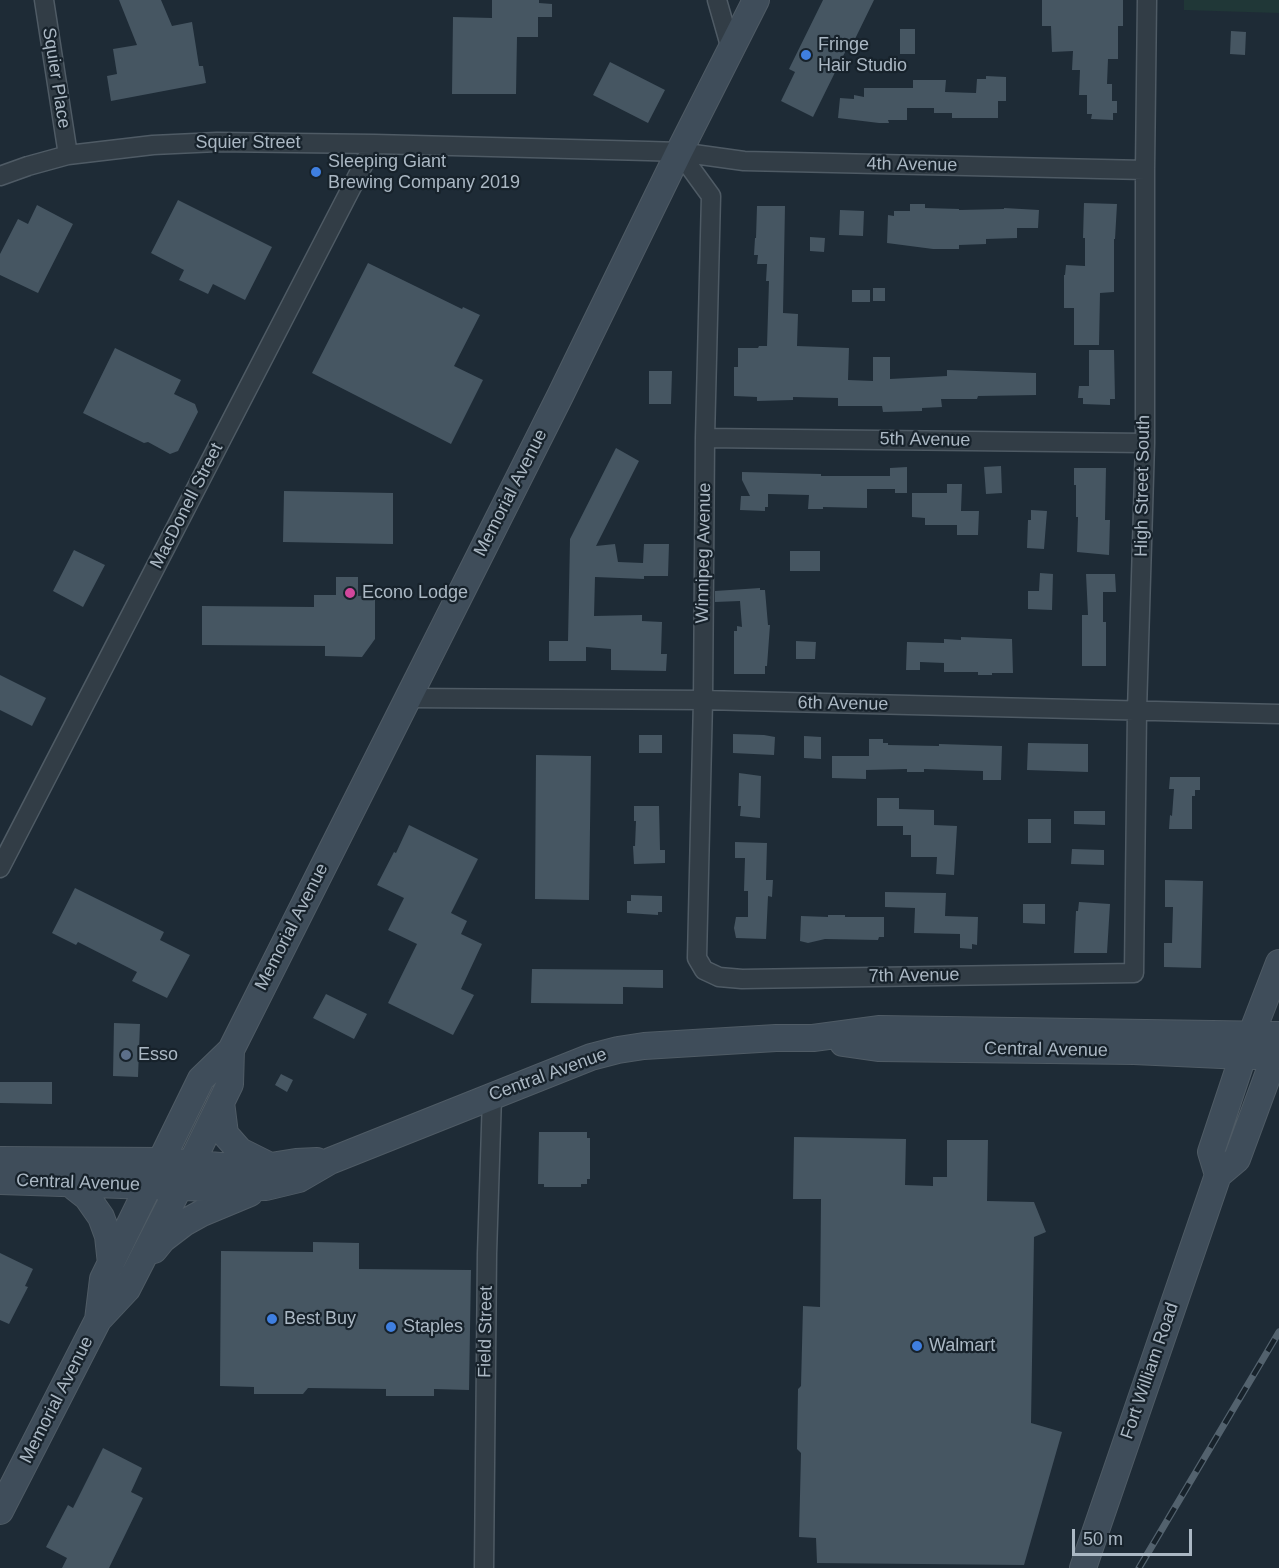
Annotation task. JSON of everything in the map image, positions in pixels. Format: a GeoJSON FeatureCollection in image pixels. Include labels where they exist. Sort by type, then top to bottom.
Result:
{"type":"FeatureCollection","features":[{"type":"Feature","properties":{"kind":"main road","name":"Memorial Avenue"},"geometry":{"type":"LineString","coordinates":[[98,1320],[104,1279],[148,1185],[201,1079],[231,1050],[756,0]]}},
{"type":"Feature","properties":{"kind":"main road","name":"Fort William Road"},"geometry":{"type":"LineString","coordinates":[[1218,1174],[1211,1152],[1279,963]]}},
{"type":"Feature","properties":{"kind":"main road","name":"Central Avenue"},"geometry":{"type":"LineString","coordinates":[[0,1181],[180,1186],[268,1176],[296,1162],[330,1161],[591,1057],[618,1050],[655,1045],[813,1038],[880,1029],[1278,1048]]}},
{"type":"Feature","properties":{"kind":"main road","name":"Fort William Road"},"geometry":{"type":"LineString","coordinates":[[1083,1568],[1218,1174],[1237,1159],[1278,1048]]}},
{"type":"Feature","properties":{"kind":"main road","name":"Memorial Avenue"},"geometry":{"type":"LineString","coordinates":[[0,1512],[98,1320],[127,1289],[192,1162],[230,1084],[231,1050]]}},
{"type":"Feature","properties":{"kind":"main road"},"geometry":{"type":"LineString","coordinates":[[137,1271],[163,1239],[184,1223],[268,1176],[225,1134],[221,1102]]}},
{"type":"Feature","properties":{"kind":"main road","name":"Central Avenue"},"geometry":{"type":"LineString","coordinates":[[0,1160],[192,1162],[268,1176]]}},
{"type":"Feature","properties":{"kind":"main road"},"geometry":{"type":"LineString","coordinates":[[68,1182],[87,1197],[101,1217],[108,1236],[111,1264]]}},
{"type":"Feature","properties":{"kind":"street","name":"Squier Place"},"geometry":{"type":"LineString","coordinates":[[44,0],[68,155]]}},
{"type":"Feature","properties":{"kind":"street"},"geometry":{"type":"LineString","coordinates":[[717,0],[731,49]]}},
{"type":"Feature","properties":{"kind":"street","name":"High Street South"},"geometry":{"type":"LineString","coordinates":[[1134,973],[1137,711],[1145,442],[1147,0]]}},
{"type":"Feature","properties":{"kind":"street","name":"Squier Street"},"geometry":{"type":"LineString","coordinates":[[0,176],[68,155],[153,145],[217,142],[679,152]]}},
{"type":"Feature","properties":{"kind":"street","name":"MacDonell Street"},"geometry":{"type":"LineString","coordinates":[[0,868],[374,144]]}},
{"type":"Feature","properties":{"kind":"street","name":"4th Avenue"},"geometry":{"type":"LineString","coordinates":[[679,152],[744,161],[1145,170]]}},
{"type":"Feature","properties":{"kind":"street","name":"Winnipeg Avenue"},"geometry":{"type":"LineString","coordinates":[[679,152],[711,196],[697,958],[700,963]]}},
{"type":"Feature","properties":{"kind":"street","name":"5th Avenue"},"geometry":{"type":"LineString","coordinates":[[705,438],[1145,442]]}},
{"type":"Feature","properties":{"kind":"street","name":"6th Avenue"},"geometry":{"type":"LineString","coordinates":[[407,698],[703,700],[1279,714]]}},
{"type":"Feature","properties":{"kind":"street","name":"7th Avenue"},"geometry":{"type":"LineString","coordinates":[[700,963],[704,970],[718,977],[742,979],[1134,973]]}},
{"type":"Feature","properties":{"kind":"street","name":"Field Street"},"geometry":{"type":"LineString","coordinates":[[484,1568],[487,1254],[492,1096]]}},
{"type":"Feature","properties":{"kind":"green space"},"geometry":{"type":"Polygon","coordinates":[[[1184,0],[1279,0],[1279,13],[1184,10],[1184,0]]]}},
{"type":"Feature","properties":{"kind":"building"},"geometry":{"type":"Polygon","coordinates":[[[119,0],[161,0],[172,26],[192,22],[199,66],[203,66],[206,83],[111,101],[107,76],[117,74],[113,49],[137,45],[119,0]]]}},
{"type":"Feature","properties":{"kind":"building"},"geometry":{"type":"Polygon","coordinates":[[[492,0],[539,0],[539,3],[552,4],[552,17],[538,17],[538,37],[517,37],[516,94],[452,94],[453,17],[492,18],[492,0]]]}},
{"type":"Feature","properties":{"kind":"building"},"geometry":{"type":"Polygon","coordinates":[[[823,0],[874,0],[855,39],[852,38],[813,117],[781,101],[795,72],[789,69],[823,0]]]}},
{"type":"Feature","properties":{"kind":"building"},"geometry":{"type":"Polygon","coordinates":[[[1042,0],[1123,0],[1123,26],[1118,26],[1118,59],[1108,59],[1107,84],[1112,84],[1112,101],[1117,101],[1117,113],[1113,113],[1113,120],[1091,119],[1092,114],[1087,114],[1087,95],[1079,95],[1080,70],[1072,70],[1073,51],[1052,52],[1051,26],[1042,26],[1042,0]]]}},
{"type":"Feature","properties":{"kind":"building"},"geometry":{"type":"Polygon","coordinates":[[[900,29],[915,29],[915,54],[900,54],[900,29]]]}},
{"type":"Feature","properties":{"kind":"building"},"geometry":{"type":"Polygon","coordinates":[[[1231,31],[1246,32],[1245,55],[1230,54],[1231,31]]]}},
{"type":"Feature","properties":{"kind":"building"},"geometry":{"type":"Polygon","coordinates":[[[610,62],[665,90],[648,123],[593,95],[610,62]]]}},
{"type":"Feature","properties":{"kind":"building"},"geometry":{"type":"Polygon","coordinates":[[[986,76],[1006,77],[1006,101],[998,101],[998,118],[952,118],[952,113],[934,113],[934,108],[907,108],[907,120],[888,120],[889,123],[838,118],[840,98],[854,99],[854,95],[864,97],[864,88],[913,88],[913,80],[946,80],[945,92],[976,93],[977,79],[986,79],[986,76]]]}},
{"type":"Feature","properties":{"kind":"building"},"geometry":{"type":"Polygon","coordinates":[[[178,200],[272,247],[245,300],[213,284],[208,294],[179,280],[184,270],[151,253],[178,200]]]}},
{"type":"Feature","properties":{"kind":"building"},"geometry":{"type":"Polygon","coordinates":[[[1084,203],[1117,204],[1114,239],[1114,292],[1100,293],[1099,345],[1074,345],[1074,308],[1064,308],[1066,265],[1085,266],[1084,203]]]}},
{"type":"Feature","properties":{"kind":"building"},"geometry":{"type":"Polygon","coordinates":[[[910,204],[925,204],[925,208],[959,210],[1004,208],[1039,210],[1038,228],[1017,228],[1017,238],[986,239],[986,244],[959,245],[959,249],[933,249],[887,243],[888,215],[894,216],[894,211],[910,211],[910,204]]]}},
{"type":"Feature","properties":{"kind":"building"},"geometry":{"type":"Polygon","coordinates":[[[37,205],[73,224],[38,293],[0,275],[0,254],[18,219],[28,224],[37,205]]]}},
{"type":"Feature","properties":{"kind":"building"},"geometry":{"type":"Polygon","coordinates":[[[757,206],[785,206],[783,313],[798,314],[797,346],[849,348],[848,380],[873,381],[873,357],[890,357],[890,379],[947,376],[947,370],[1036,373],[1036,395],[941,399],[942,407],[922,408],[922,411],[883,412],[882,406],[838,406],[838,398],[793,397],[793,400],[757,401],[757,397],[734,396],[734,367],[738,367],[738,348],[767,346],[769,281],[766,281],[767,264],[757,264],[758,255],[754,255],[757,206]]]}},
{"type":"Feature","properties":{"kind":"building"},"geometry":{"type":"Polygon","coordinates":[[[840,210],[864,211],[863,236],[839,235],[840,210]]]}},
{"type":"Feature","properties":{"kind":"building"},"geometry":{"type":"Polygon","coordinates":[[[810,237],[825,238],[824,252],[810,251],[810,237]]]}},
{"type":"Feature","properties":{"kind":"building"},"geometry":{"type":"Polygon","coordinates":[[[368,263],[462,309],[463,307],[480,315],[454,366],[483,380],[451,444],[312,373],[368,263]]]}},
{"type":"Feature","properties":{"kind":"building"},"geometry":{"type":"Polygon","coordinates":[[[873,288],[885,288],[885,301],[873,301],[873,288]]]}},
{"type":"Feature","properties":{"kind":"building"},"geometry":{"type":"Polygon","coordinates":[[[852,290],[870,290],[870,302],[852,302],[852,290]]]}},
{"type":"Feature","properties":{"kind":"building"},"geometry":{"type":"Polygon","coordinates":[[[115,348],[181,380],[174,394],[195,404],[198,412],[178,451],[170,454],[83,413],[115,348]]]}},
{"type":"Feature","properties":{"kind":"building"},"geometry":{"type":"Polygon","coordinates":[[[1089,350],[1114,350],[1115,399],[1110,399],[1110,405],[1083,404],[1083,398],[1078,398],[1079,386],[1089,386],[1089,350]]]}},
{"type":"Feature","properties":{"kind":"building"},"geometry":{"type":"Polygon","coordinates":[[[649,371],[672,371],[671,404],[649,404],[649,371]]]}},
{"type":"Feature","properties":{"kind":"building"},"geometry":{"type":"Polygon","coordinates":[[[616,448],[639,461],[596,546],[615,544],[618,562],[643,563],[644,544],[669,544],[668,576],[644,576],[644,579],[595,577],[594,616],[642,615],[642,621],[662,622],[661,654],[667,654],[666,671],[611,670],[611,649],[586,647],[586,661],[549,661],[549,641],[568,641],[570,539],[616,448]]]}},
{"type":"Feature","properties":{"kind":"building"},"geometry":{"type":"Polygon","coordinates":[[[1001,466],[1002,493],[986,494],[984,467],[1001,466]]]}},
{"type":"Feature","properties":{"kind":"building"},"geometry":{"type":"Polygon","coordinates":[[[907,467],[907,493],[895,493],[895,489],[867,489],[867,508],[808,509],[809,495],[768,494],[768,507],[765,507],[765,511],[740,510],[741,496],[750,496],[742,480],[742,472],[821,474],[821,476],[890,476],[890,468],[907,467]]]}},
{"type":"Feature","properties":{"kind":"building"},"geometry":{"type":"Polygon","coordinates":[[[1074,468],[1106,468],[1105,520],[1110,520],[1109,555],[1077,552],[1078,517],[1076,517],[1074,468]]]}},
{"type":"Feature","properties":{"kind":"building"},"geometry":{"type":"Polygon","coordinates":[[[947,484],[962,484],[961,511],[979,511],[978,535],[957,535],[957,525],[925,525],[925,518],[912,517],[912,493],[947,493],[947,484]]]}},
{"type":"Feature","properties":{"kind":"building"},"geometry":{"type":"Polygon","coordinates":[[[284,491],[393,493],[393,544],[283,542],[284,491]]]}},
{"type":"Feature","properties":{"kind":"building"},"geometry":{"type":"Polygon","coordinates":[[[1031,510],[1047,511],[1044,549],[1027,548],[1028,520],[1031,520],[1031,510]]]}},
{"type":"Feature","properties":{"kind":"building"},"geometry":{"type":"Polygon","coordinates":[[[74,550],[105,565],[83,607],[53,591],[74,550]]]}},
{"type":"Feature","properties":{"kind":"building"},"geometry":{"type":"Polygon","coordinates":[[[790,551],[820,551],[820,571],[790,571],[790,551]]]}},
{"type":"Feature","properties":{"kind":"building"},"geometry":{"type":"Polygon","coordinates":[[[1040,573],[1053,574],[1052,610],[1028,609],[1028,591],[1039,591],[1040,573]]]}},
{"type":"Feature","properties":{"kind":"building"},"geometry":{"type":"Polygon","coordinates":[[[1086,574],[1115,574],[1116,592],[1103,592],[1106,666],[1082,666],[1082,615],[1088,615],[1086,574]]]}},
{"type":"Feature","properties":{"kind":"building"},"geometry":{"type":"Polygon","coordinates":[[[336,577],[358,577],[358,596],[375,595],[375,639],[362,657],[325,656],[325,646],[202,645],[202,606],[314,607],[314,595],[336,595],[336,577]]]}},
{"type":"Feature","properties":{"kind":"building"},"geometry":{"type":"Polygon","coordinates":[[[760,588],[760,590],[765,590],[768,625],[770,625],[765,674],[734,674],[734,631],[737,631],[737,626],[742,627],[740,601],[715,602],[715,591],[760,588]]]}},
{"type":"Feature","properties":{"kind":"building"},"geometry":{"type":"Polygon","coordinates":[[[961,637],[1012,639],[1013,673],[978,675],[978,672],[944,672],[944,663],[920,662],[920,670],[906,670],[907,642],[944,643],[944,639],[961,640],[961,637]]]}},
{"type":"Feature","properties":{"kind":"building"},"geometry":{"type":"Polygon","coordinates":[[[796,641],[816,642],[815,659],[796,659],[796,641]]]}},
{"type":"Feature","properties":{"kind":"building"},"geometry":{"type":"Polygon","coordinates":[[[0,675],[46,698],[32,726],[0,710],[0,675]]]}},
{"type":"Feature","properties":{"kind":"building"},"geometry":{"type":"Polygon","coordinates":[[[733,734],[775,737],[774,755],[733,753],[733,734]]]}},
{"type":"Feature","properties":{"kind":"building"},"geometry":{"type":"Polygon","coordinates":[[[639,735],[662,735],[662,753],[639,753],[639,735]]]}},
{"type":"Feature","properties":{"kind":"building"},"geometry":{"type":"Polygon","coordinates":[[[804,736],[821,737],[821,759],[804,758],[804,736]]]}},
{"type":"Feature","properties":{"kind":"building"},"geometry":{"type":"Polygon","coordinates":[[[869,739],[883,739],[883,743],[888,743],[888,745],[1002,746],[1001,780],[983,780],[983,771],[924,769],[924,772],[907,772],[907,769],[866,770],[866,779],[832,778],[832,756],[869,756],[869,739]]]}},
{"type":"Feature","properties":{"kind":"building"},"geometry":{"type":"Polygon","coordinates":[[[1028,743],[1088,744],[1088,772],[1027,770],[1028,743]]]}},
{"type":"Feature","properties":{"kind":"building"},"geometry":{"type":"Polygon","coordinates":[[[536,755],[591,756],[589,900],[535,899],[536,755]]]}},
{"type":"Feature","properties":{"kind":"building"},"geometry":{"type":"Polygon","coordinates":[[[739,773],[761,776],[760,818],[740,816],[739,773]]]}},
{"type":"Feature","properties":{"kind":"building"},"geometry":{"type":"Polygon","coordinates":[[[1170,777],[1200,777],[1200,790],[1195,790],[1195,796],[1192,796],[1192,829],[1169,829],[1174,789],[1169,789],[1170,777]]]}},
{"type":"Feature","properties":{"kind":"building"},"geometry":{"type":"Polygon","coordinates":[[[877,798],[899,798],[899,809],[934,810],[934,825],[957,826],[954,875],[936,874],[937,857],[911,857],[911,835],[903,835],[903,826],[877,826],[877,798]]]}},
{"type":"Feature","properties":{"kind":"building"},"geometry":{"type":"Polygon","coordinates":[[[634,806],[659,806],[660,850],[665,850],[665,863],[634,864],[633,846],[635,846],[636,821],[634,821],[634,806]]]}},
{"type":"Feature","properties":{"kind":"building"},"geometry":{"type":"Polygon","coordinates":[[[1074,811],[1105,811],[1105,825],[1074,824],[1074,811]]]}},
{"type":"Feature","properties":{"kind":"building"},"geometry":{"type":"Polygon","coordinates":[[[1028,819],[1051,819],[1051,843],[1028,843],[1028,819]]]}},
{"type":"Feature","properties":{"kind":"building"},"geometry":{"type":"Polygon","coordinates":[[[409,825],[478,859],[451,913],[467,921],[461,934],[482,944],[461,989],[474,995],[453,1035],[388,1003],[417,944],[388,930],[404,898],[377,885],[409,825]]]}},
{"type":"Feature","properties":{"kind":"building"},"geometry":{"type":"Polygon","coordinates":[[[735,842],[767,843],[766,880],[773,880],[772,897],[768,896],[766,939],[736,938],[734,928],[736,917],[748,917],[748,891],[744,891],[745,858],[735,858],[735,842]]]}},
{"type":"Feature","properties":{"kind":"building"},"geometry":{"type":"Polygon","coordinates":[[[1072,849],[1104,850],[1104,865],[1071,864],[1072,849]]]}},
{"type":"Feature","properties":{"kind":"building"},"geometry":{"type":"Polygon","coordinates":[[[1165,880],[1203,881],[1201,968],[1164,967],[1164,943],[1172,943],[1173,907],[1165,907],[1165,880]]]}},
{"type":"Feature","properties":{"kind":"building"},"geometry":{"type":"Polygon","coordinates":[[[75,888],[164,932],[160,940],[190,955],[167,998],[132,981],[137,972],[78,942],[76,945],[52,933],[75,888]]]}},
{"type":"Feature","properties":{"kind":"building"},"geometry":{"type":"Polygon","coordinates":[[[885,892],[946,893],[945,916],[978,917],[977,945],[972,944],[972,949],[960,948],[960,934],[914,933],[915,908],[885,907],[885,892]]]}},
{"type":"Feature","properties":{"kind":"building"},"geometry":{"type":"Polygon","coordinates":[[[631,895],[662,896],[662,912],[658,912],[658,915],[627,913],[627,901],[631,901],[631,895]]]}},
{"type":"Feature","properties":{"kind":"building"},"geometry":{"type":"Polygon","coordinates":[[[1079,902],[1110,904],[1107,953],[1074,953],[1076,911],[1078,911],[1079,902]]]}},
{"type":"Feature","properties":{"kind":"building"},"geometry":{"type":"Polygon","coordinates":[[[1023,904],[1045,904],[1045,924],[1023,923],[1023,904]]]}},
{"type":"Feature","properties":{"kind":"building"},"geometry":{"type":"Polygon","coordinates":[[[828,915],[884,917],[884,937],[879,937],[878,940],[825,939],[808,943],[800,941],[801,916],[828,917],[828,915]]]}},
{"type":"Feature","properties":{"kind":"building"},"geometry":{"type":"Polygon","coordinates":[[[532,969],[663,970],[663,988],[623,987],[623,1004],[531,1003],[532,969]]]}},
{"type":"Feature","properties":{"kind":"building"},"geometry":{"type":"Polygon","coordinates":[[[326,994],[367,1014],[354,1039],[313,1018],[326,994]]]}},
{"type":"Feature","properties":{"kind":"building","name":"Esso"},"geometry":{"type":"Polygon","coordinates":[[[114,1023],[140,1024],[138,1077],[113,1076],[114,1023]]]}},
{"type":"Feature","properties":{"kind":"building"},"geometry":{"type":"Polygon","coordinates":[[[281,1074],[293,1080],[287,1092],[275,1085],[281,1074]]]}},
{"type":"Feature","properties":{"kind":"building"},"geometry":{"type":"Polygon","coordinates":[[[0,1082],[52,1082],[52,1104],[0,1103],[0,1082]]]}},
{"type":"Feature","properties":{"kind":"building"},"geometry":{"type":"Polygon","coordinates":[[[539,1132],[587,1132],[587,1138],[590,1138],[590,1179],[587,1179],[587,1184],[581,1184],[581,1187],[544,1187],[544,1184],[538,1184],[539,1132]]]}},
{"type":"Feature","properties":{"kind":"building","name":"Walmart"},"geometry":{"type":"Polygon","coordinates":[[[794,1137],[906,1139],[905,1185],[933,1186],[933,1177],[947,1177],[947,1140],[988,1140],[987,1201],[1034,1202],[1046,1232],[1034,1237],[1031,1423],[1062,1432],[1024,1565],[817,1563],[816,1538],[799,1537],[801,1453],[797,1449],[798,1389],[801,1386],[803,1306],[820,1307],[821,1199],[793,1199],[794,1137]]]}},
{"type":"Feature","properties":{"kind":"building"},"geometry":{"type":"Polygon","coordinates":[[[313,1242],[359,1243],[359,1269],[471,1270],[469,1390],[434,1389],[434,1396],[386,1396],[386,1389],[308,1388],[303,1394],[254,1394],[254,1387],[220,1386],[221,1251],[313,1252],[313,1242]]]}},
{"type":"Feature","properties":{"kind":"building"},"geometry":{"type":"Polygon","coordinates":[[[0,1253],[33,1269],[25,1286],[28,1287],[9,1324],[0,1320],[0,1253]]]}},
{"type":"Feature","properties":{"kind":"building"},"geometry":{"type":"Polygon","coordinates":[[[103,1448],[142,1468],[131,1492],[143,1498],[109,1568],[62,1568],[67,1558],[46,1547],[68,1505],[73,1508],[103,1448]]]}},
{"type":"Feature","properties":{"kind":"railway"},"geometry":{"type":"LineString","coordinates":[[1139,1568],[1279,1332]]}},
{"type":"Feature","properties":{"kind":"place","name":"Fringe Hair Studio"},"geometry":{"type":"Point","coordinates":[806,55]}},
{"type":"Feature","properties":{"kind":"place","name":"Sleeping Giant Brewing Company 2019"},"geometry":{"type":"Point","coordinates":[316,172]}},
{"type":"Feature","properties":{"kind":"place","name":"Econo Lodge"},"geometry":{"type":"Point","coordinates":[350,593]}},
{"type":"Feature","properties":{"kind":"place","name":"Esso"},"geometry":{"type":"Point","coordinates":[126,1055]}},
{"type":"Feature","properties":{"kind":"place","name":"Best Buy"},"geometry":{"type":"Point","coordinates":[272,1319]}},
{"type":"Feature","properties":{"kind":"place","name":"Staples"},"geometry":{"type":"Point","coordinates":[391,1327]}},
{"type":"Feature","properties":{"kind":"place","name":"Walmart"},"geometry":{"type":"Point","coordinates":[917,1346]}}]}
